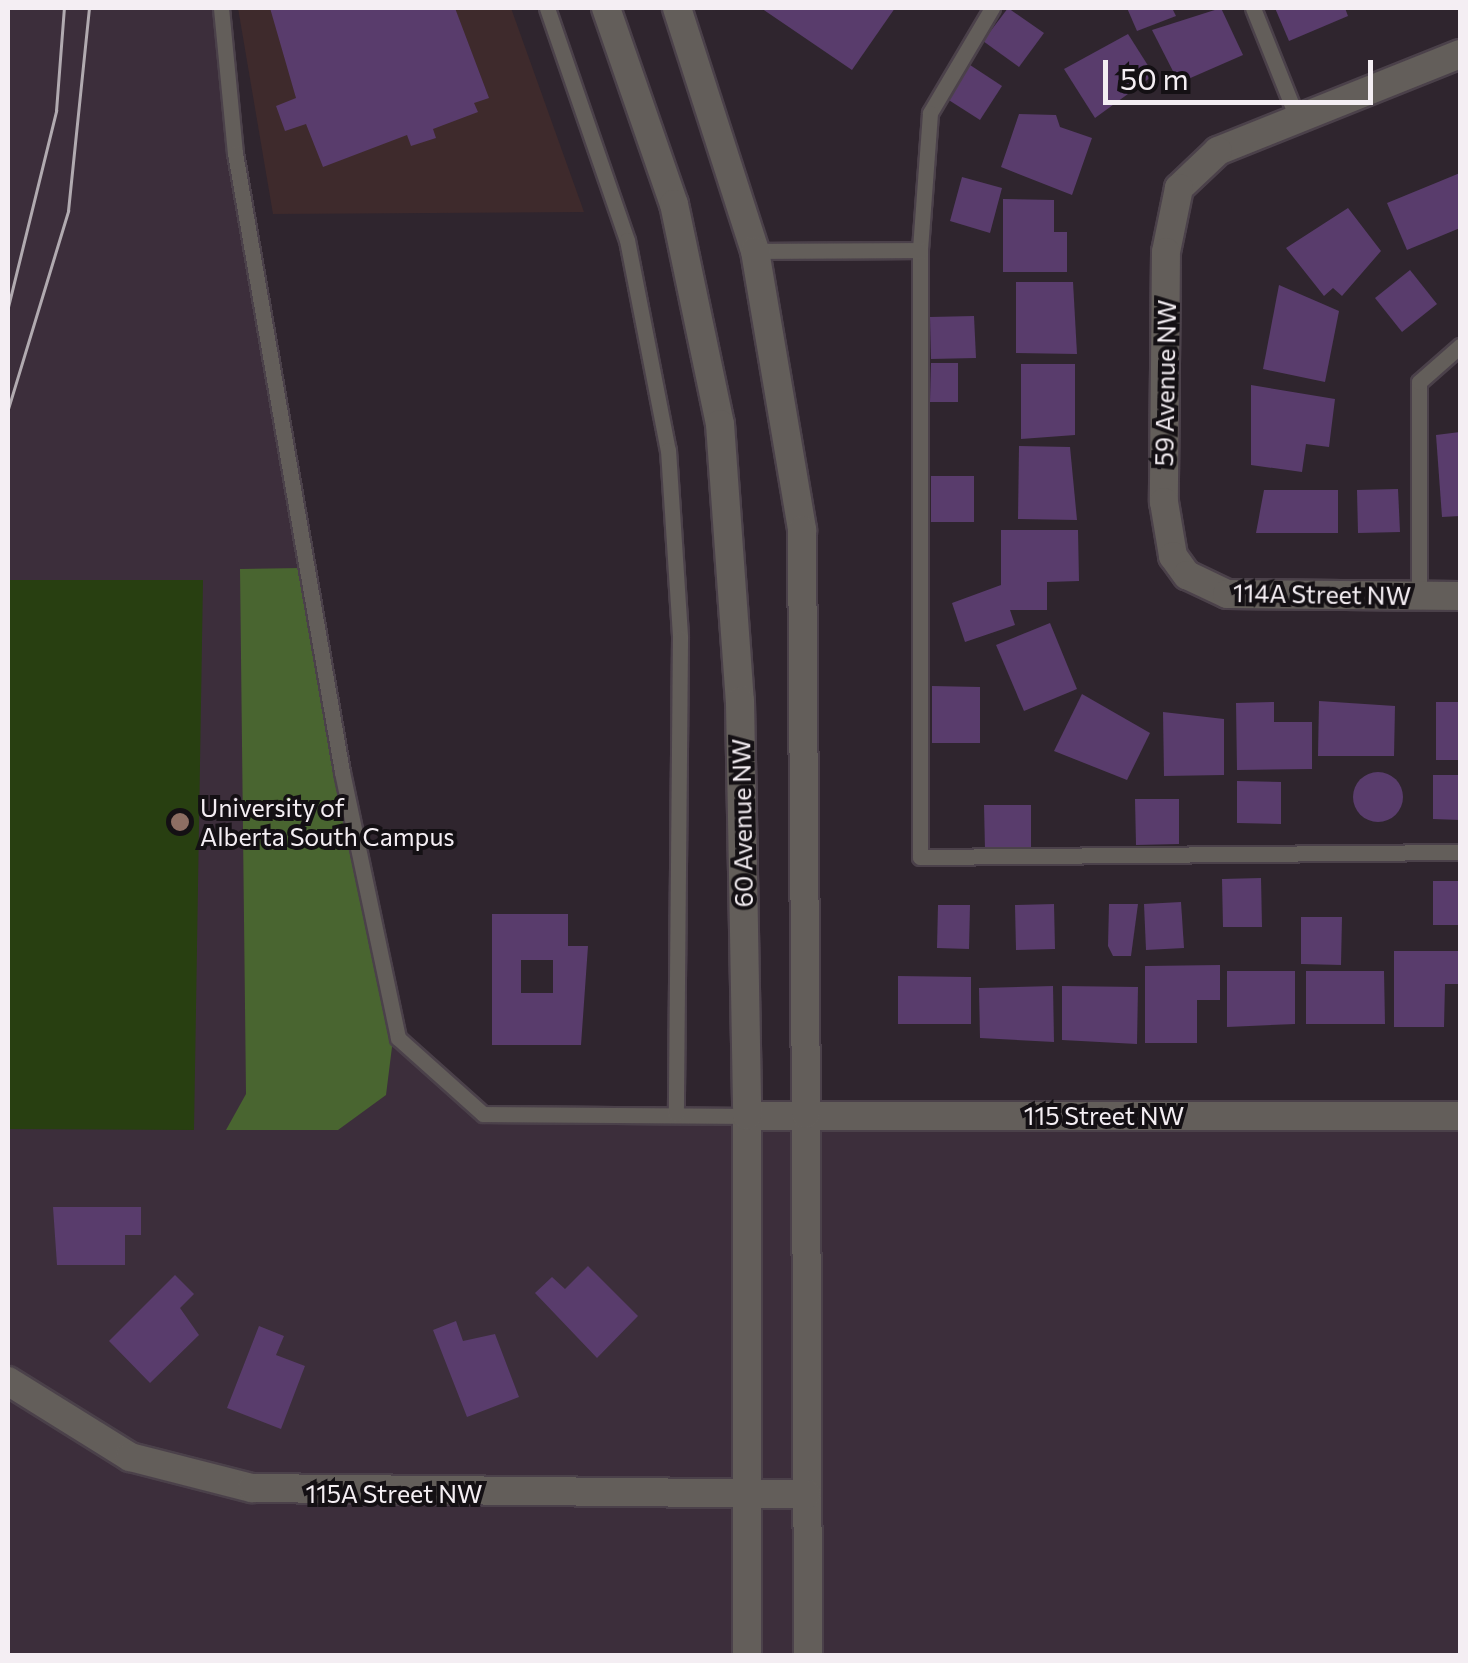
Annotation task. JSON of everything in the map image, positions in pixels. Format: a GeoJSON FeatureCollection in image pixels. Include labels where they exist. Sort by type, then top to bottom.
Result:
{"type":"FeatureCollection","features":[{"type":"Feature","properties":{"kind":"street","name":"60 Avenue NW"},"geometry":{"type":"LineString","coordinates":[[606,8],[674,204],[720,424],[740,701],[747,1116],[747,1656]]}},
{"type":"Feature","properties":{"kind":"street"},"geometry":{"type":"LineString","coordinates":[[678,8],[755,251],[802,530],[808,1656]]}},
{"type":"Feature","properties":{"kind":"street"},"geometry":{"type":"LineString","coordinates":[[1297,118],[1460,54]]}},
{"type":"Feature","properties":{"kind":"street","name":"59 Avenue NW"},"geometry":{"type":"LineString","coordinates":[[1187,574],[1166,532],[1164,502],[1166,252],[1180,188],[1218,152],[1297,118]]}},
{"type":"Feature","properties":{"kind":"street","name":"114A Street NW"},"geometry":{"type":"LineString","coordinates":[[1187,574],[1227,594],[1460,596]]}},
{"type":"Feature","properties":{"kind":"street","name":"115 Street NW"},"geometry":{"type":"LineString","coordinates":[[747,1116],[1460,1116]]}},
{"type":"Feature","properties":{"kind":"street","name":"115A Street NW"},"geometry":{"type":"LineString","coordinates":[[8,1381],[130,1457],[252,1488],[807,1494]]}},
{"type":"Feature","properties":{"kind":"lane"},"geometry":{"type":"LineString","coordinates":[[221,8],[235,153],[342,772],[398,1038],[483,1114],[747,1116]]}},
{"type":"Feature","properties":{"kind":"lane"},"geometry":{"type":"LineString","coordinates":[[546,8],[628,240],[668,450],[680,638],[676,1114]]}},
{"type":"Feature","properties":{"kind":"lane"},"geometry":{"type":"LineString","coordinates":[[992,8],[930,114],[920,250],[920,857],[1460,852]]}},
{"type":"Feature","properties":{"kind":"lane"},"geometry":{"type":"LineString","coordinates":[[1253,8],[1297,118]]}},
{"type":"Feature","properties":{"kind":"lane"},"geometry":{"type":"LineString","coordinates":[[755,251],[920,250]]}},
{"type":"Feature","properties":{"kind":"lane"},"geometry":{"type":"LineString","coordinates":[[1419,596],[1419,382],[1460,346]]}},
{"type":"Feature","properties":{"kind":"shaded area","name":"University of Alberta South Campus"},"geometry":{"type":"Polygon","coordinates":[[[8,8],[221,8],[235,153],[342,772],[398,1038],[483,1114],[1460,1116],[1460,1655],[8,1656],[8,8]]]}},
{"type":"Feature","properties":{"kind":"shaded area"},"geometry":{"type":"Polygon","coordinates":[[[238,8],[511,8],[584,212],[273,214],[238,8]]]}},
{"type":"Feature","properties":{"kind":"green space"},"geometry":{"type":"Polygon","coordinates":[[[302,568],[393,1039],[386,1095],[338,1130],[226,1130],[246,1094],[240,569],[302,568]]]}},
{"type":"Feature","properties":{"kind":"green space"},"geometry":{"type":"Polygon","coordinates":[[[8,580],[203,580],[194,1130],[8,1129],[8,580]]]}},
{"type":"Feature","properties":{"kind":"building"},"geometry":{"type":"Polygon","coordinates":[[[270,8],[455,8],[489,98],[474,103],[478,112],[433,129],[436,138],[411,146],[407,135],[323,167],[306,124],[285,131],[276,106],[296,98],[270,8]]]}},
{"type":"Feature","properties":{"kind":"building"},"geometry":{"type":"Polygon","coordinates":[[[761,8],[895,8],[852,70],[761,8]]]}},
{"type":"Feature","properties":{"kind":"building"},"geometry":{"type":"Polygon","coordinates":[[[1008,8],[1044,33],[1019,67],[983,41],[1008,8]]]}},
{"type":"Feature","properties":{"kind":"building"},"geometry":{"type":"Polygon","coordinates":[[[1127,8],[1172,8],[1176,16],[1137,31],[1127,8]]]}},
{"type":"Feature","properties":{"kind":"building"},"geometry":{"type":"Polygon","coordinates":[[[1221,8],[1243,55],[1179,83],[1152,30],[1221,8]]]}},
{"type":"Feature","properties":{"kind":"building"},"geometry":{"type":"Polygon","coordinates":[[[1275,8],[1345,8],[1348,16],[1289,41],[1275,8]]]}},
{"type":"Feature","properties":{"kind":"building"},"geometry":{"type":"Polygon","coordinates":[[[1128,34],[1154,75],[1095,118],[1064,69],[1128,34]]]}},
{"type":"Feature","properties":{"kind":"building"},"geometry":{"type":"Polygon","coordinates":[[[967,63],[1002,86],[980,120],[944,97],[967,63]]]}},
{"type":"Feature","properties":{"kind":"building"},"geometry":{"type":"Polygon","coordinates":[[[1019,114],[1056,115],[1060,127],[1092,138],[1072,195],[1001,167],[1019,114]]]}},
{"type":"Feature","properties":{"kind":"building"},"geometry":{"type":"Polygon","coordinates":[[[1460,173],[1460,228],[1407,250],[1387,203],[1460,173]]]}},
{"type":"Feature","properties":{"kind":"building"},"geometry":{"type":"Polygon","coordinates":[[[962,177],[1002,188],[990,233],[950,221],[962,177]]]}},
{"type":"Feature","properties":{"kind":"building"},"geometry":{"type":"Polygon","coordinates":[[[1003,199],[1054,200],[1054,232],[1067,232],[1067,272],[1003,272],[1003,199]]]}},
{"type":"Feature","properties":{"kind":"building"},"geometry":{"type":"Polygon","coordinates":[[[1348,208],[1381,251],[1342,296],[1333,288],[1324,296],[1286,248],[1348,208]]]}},
{"type":"Feature","properties":{"kind":"building"},"geometry":{"type":"Polygon","coordinates":[[[1410,270],[1437,304],[1402,332],[1375,298],[1410,270]]]}},
{"type":"Feature","properties":{"kind":"building"},"geometry":{"type":"Polygon","coordinates":[[[1016,282],[1073,282],[1077,354],[1016,353],[1016,282]]]}},
{"type":"Feature","properties":{"kind":"building"},"geometry":{"type":"Polygon","coordinates":[[[1279,285],[1339,311],[1325,382],[1263,369],[1279,285]]]}},
{"type":"Feature","properties":{"kind":"building"},"geometry":{"type":"Polygon","coordinates":[[[974,316],[976,358],[931,359],[930,317],[974,316]]]}},
{"type":"Feature","properties":{"kind":"building"},"geometry":{"type":"Polygon","coordinates":[[[931,363],[958,363],[958,402],[930,402],[931,363]]]}},
{"type":"Feature","properties":{"kind":"building"},"geometry":{"type":"Polygon","coordinates":[[[1021,364],[1075,364],[1075,435],[1021,439],[1021,364]]]}},
{"type":"Feature","properties":{"kind":"building"},"geometry":{"type":"Polygon","coordinates":[[[1251,385],[1335,399],[1329,447],[1306,444],[1302,472],[1251,465],[1251,385]]]}},
{"type":"Feature","properties":{"kind":"building"},"geometry":{"type":"Polygon","coordinates":[[[1460,432],[1460,516],[1442,517],[1436,435],[1460,432]]]}},
{"type":"Feature","properties":{"kind":"building"},"geometry":{"type":"Polygon","coordinates":[[[1019,446],[1070,447],[1077,520],[1018,519],[1019,446]]]}},
{"type":"Feature","properties":{"kind":"building"},"geometry":{"type":"Polygon","coordinates":[[[931,476],[974,476],[974,522],[931,522],[931,476]]]}},
{"type":"Feature","properties":{"kind":"building"},"geometry":{"type":"Polygon","coordinates":[[[1398,489],[1400,532],[1358,533],[1357,490],[1398,489]]]}},
{"type":"Feature","properties":{"kind":"building"},"geometry":{"type":"Polygon","coordinates":[[[1264,490],[1338,490],[1338,533],[1256,533],[1264,490]]]}},
{"type":"Feature","properties":{"kind":"building"},"geometry":{"type":"Polygon","coordinates":[[[1001,530],[1078,530],[1079,581],[1047,582],[1047,610],[1010,610],[1015,625],[965,642],[952,603],[1001,585],[1001,530]]]}},
{"type":"Feature","properties":{"kind":"building"},"geometry":{"type":"Polygon","coordinates":[[[1050,623],[1077,689],[1024,711],[996,645],[1050,623]]]}},
{"type":"Feature","properties":{"kind":"building"},"geometry":{"type":"Polygon","coordinates":[[[932,686],[980,687],[980,743],[932,743],[932,686]]]}},
{"type":"Feature","properties":{"kind":"building"},"geometry":{"type":"Polygon","coordinates":[[[1082,694],[1150,733],[1127,780],[1054,751],[1082,694]]]}},
{"type":"Feature","properties":{"kind":"building"},"geometry":{"type":"Polygon","coordinates":[[[1319,701],[1395,706],[1394,756],[1318,756],[1319,701]]]}},
{"type":"Feature","properties":{"kind":"building"},"geometry":{"type":"Polygon","coordinates":[[[1274,702],[1274,722],[1312,722],[1312,769],[1237,770],[1236,703],[1274,702]]]}},
{"type":"Feature","properties":{"kind":"building"},"geometry":{"type":"Polygon","coordinates":[[[1436,702],[1460,702],[1460,760],[1436,760],[1436,702]]]}},
{"type":"Feature","properties":{"kind":"building"},"geometry":{"type":"Polygon","coordinates":[[[1163,712],[1224,719],[1224,775],[1164,776],[1163,712]]]}},
{"type":"Feature","properties":{"kind":"building"},"geometry":{"type":"Polygon","coordinates":[[[1378,772],[1395,780],[1403,797],[1395,814],[1378,822],[1361,814],[1353,797],[1361,780],[1378,772]]]}},
{"type":"Feature","properties":{"kind":"building"},"geometry":{"type":"Polygon","coordinates":[[[1433,775],[1460,775],[1460,820],[1433,819],[1433,775]]]}},
{"type":"Feature","properties":{"kind":"building"},"geometry":{"type":"Polygon","coordinates":[[[1237,781],[1281,782],[1281,824],[1237,823],[1237,781]]]}},
{"type":"Feature","properties":{"kind":"building"},"geometry":{"type":"Polygon","coordinates":[[[1135,799],[1179,799],[1179,844],[1136,845],[1135,799]]]}},
{"type":"Feature","properties":{"kind":"building"},"geometry":{"type":"Polygon","coordinates":[[[984,805],[1031,805],[1031,850],[985,850],[984,805]]]}},
{"type":"Feature","properties":{"kind":"building"},"geometry":{"type":"Polygon","coordinates":[[[1261,878],[1262,927],[1223,927],[1222,879],[1261,878]]]}},
{"type":"Feature","properties":{"kind":"building"},"geometry":{"type":"Polygon","coordinates":[[[1433,881],[1460,881],[1460,925],[1433,925],[1433,881]]]}},
{"type":"Feature","properties":{"kind":"building"},"geometry":{"type":"Polygon","coordinates":[[[1181,902],[1184,948],[1146,950],[1144,904],[1181,902]]]}},
{"type":"Feature","properties":{"kind":"building"},"geometry":{"type":"Polygon","coordinates":[[[1054,904],[1055,949],[1016,950],[1015,905],[1054,904]]]}},
{"type":"Feature","properties":{"kind":"building"},"geometry":{"type":"Polygon","coordinates":[[[1109,904],[1138,904],[1131,956],[1113,956],[1108,946],[1109,904]]]}},
{"type":"Feature","properties":{"kind":"building"},"geometry":{"type":"Polygon","coordinates":[[[938,905],[970,905],[969,949],[937,948],[938,905]]]}},
{"type":"Feature","properties":{"kind":"building"},"geometry":{"type":"Polygon","coordinates":[[[492,914],[568,914],[568,946],[588,946],[581,1045],[492,1045],[492,914]],[[521,960],[521,993],[553,993],[553,960],[521,960]]]}},
{"type":"Feature","properties":{"kind":"building"},"geometry":{"type":"Polygon","coordinates":[[[1301,917],[1342,917],[1341,965],[1301,964],[1301,917]]]}},
{"type":"Feature","properties":{"kind":"building"},"geometry":{"type":"Polygon","coordinates":[[[1394,951],[1460,951],[1460,984],[1445,984],[1444,1027],[1394,1027],[1394,951]]]}},
{"type":"Feature","properties":{"kind":"building"},"geometry":{"type":"Polygon","coordinates":[[[1220,965],[1220,1000],[1197,1000],[1197,1043],[1145,1043],[1145,966],[1220,965]]]}},
{"type":"Feature","properties":{"kind":"building"},"geometry":{"type":"Polygon","coordinates":[[[1227,971],[1295,971],[1295,1024],[1227,1027],[1227,971]]]}},
{"type":"Feature","properties":{"kind":"building"},"geometry":{"type":"Polygon","coordinates":[[[1306,971],[1384,971],[1385,1024],[1306,1024],[1306,971]]]}},
{"type":"Feature","properties":{"kind":"building"},"geometry":{"type":"Polygon","coordinates":[[[898,976],[971,977],[971,1024],[898,1024],[898,976]]]}},
{"type":"Feature","properties":{"kind":"building"},"geometry":{"type":"Polygon","coordinates":[[[1053,986],[1054,1042],[980,1038],[979,988],[1053,986]]]}},
{"type":"Feature","properties":{"kind":"building"},"geometry":{"type":"Polygon","coordinates":[[[1062,986],[1138,987],[1137,1044],[1062,1040],[1062,986]]]}},
{"type":"Feature","properties":{"kind":"building"},"geometry":{"type":"Polygon","coordinates":[[[53,1207],[141,1207],[141,1235],[125,1235],[125,1265],[57,1265],[53,1207]]]}},
{"type":"Feature","properties":{"kind":"building"},"geometry":{"type":"Polygon","coordinates":[[[588,1266],[638,1316],[597,1358],[535,1293],[552,1277],[565,1289],[588,1266]]]}},
{"type":"Feature","properties":{"kind":"building"},"geometry":{"type":"Polygon","coordinates":[[[175,1275],[194,1294],[180,1308],[199,1335],[150,1383],[109,1341],[175,1275]]]}},
{"type":"Feature","properties":{"kind":"building"},"geometry":{"type":"Polygon","coordinates":[[[456,1321],[463,1341],[495,1334],[519,1397],[467,1417],[433,1330],[456,1321]]]}},
{"type":"Feature","properties":{"kind":"building"},"geometry":{"type":"Polygon","coordinates":[[[259,1326],[284,1336],[276,1355],[305,1366],[281,1429],[227,1408],[259,1326]]]}},
{"type":"Feature","properties":{"kind":"tram line"},"geometry":{"type":"LineString","coordinates":[[8,307],[56,111],[64,8]]}},
{"type":"Feature","properties":{"kind":"tram line"},"geometry":{"type":"LineString","coordinates":[[8,409],[68,211],[89,8]]}},
{"type":"Feature","properties":{"kind":"place","name":"University of Alberta South Campus"},"geometry":{"type":"Point","coordinates":[180,822]}}]}
